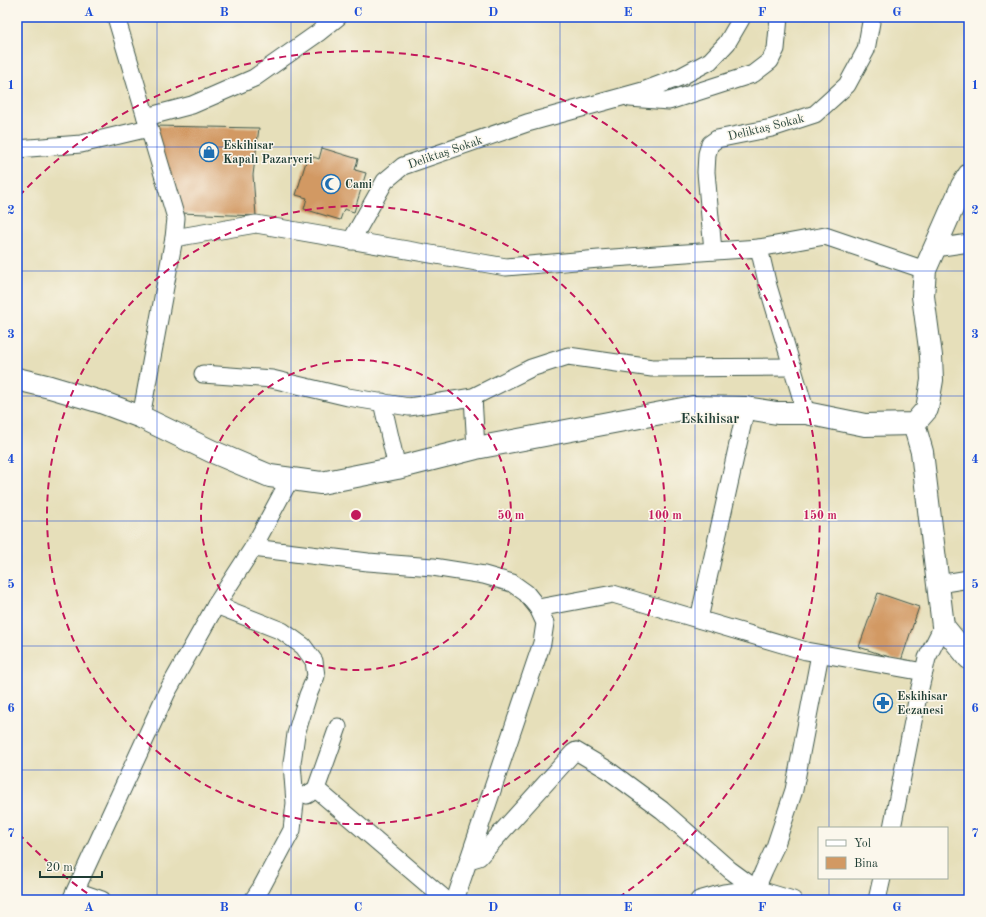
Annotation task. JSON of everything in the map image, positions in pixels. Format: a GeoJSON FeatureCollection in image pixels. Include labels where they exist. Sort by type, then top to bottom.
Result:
{"type":"FeatureCollection","features":[{"type":"Feature","properties":{"kind":"street"},"geometry":{"type":"LineString","coordinates":[[116,17],[176,218],[174,238],[141,417]]}},
{"type":"Feature","properties":{"kind":"street"},"geometry":{"type":"LineString","coordinates":[[17,149],[81,144],[148,123],[192,105],[254,78],[338,17]]}},
{"type":"Feature","properties":{"kind":"street","name":"Deliktaş Sokak"},"geometry":{"type":"LineString","coordinates":[[351,241],[385,181],[403,166],[527,123],[644,91],[680,77],[710,61],[727,44],[741,17]]}},
{"type":"Feature","properties":{"kind":"street","name":"Deliktaş Sokak"},"geometry":{"type":"LineString","coordinates":[[620,97],[669,101],[753,74],[770,61],[776,48],[779,17]]}},
{"type":"Feature","properties":{"kind":"street","name":"Deliktaş Sokak"},"geometry":{"type":"LineString","coordinates":[[712,251],[706,172],[707,154],[710,144],[717,139],[772,128],[815,114],[847,84],[866,50],[871,22],[870,17]]}},
{"type":"Feature","properties":{"kind":"street"},"geometry":{"type":"LineString","coordinates":[[17,379],[101,402],[141,417],[229,460],[270,476],[321,483],[397,468],[476,448],[693,407],[746,408],[777,413],[806,413],[865,425],[914,424],[927,409],[932,380],[931,356],[923,296],[925,270],[962,186],[969,175]]}},
{"type":"Feature","properties":{"kind":"street"},"geometry":{"type":"LineString","coordinates":[[174,238],[256,224],[506,267],[759,248],[825,236],[925,270]]}},
{"type":"Feature","properties":{"kind":"street"},"geometry":{"type":"LineString","coordinates":[[935,248],[969,244]]}},
{"type":"Feature","properties":{"kind":"street"},"geometry":{"type":"LineString","coordinates":[[759,248],[768,286],[806,413]]}},
{"type":"Feature","properties":{"kind":"street"},"geometry":{"type":"LineString","coordinates":[[203,374],[272,379],[348,397],[409,407],[473,397],[531,368],[568,356],[652,368],[793,367]]}},
{"type":"Feature","properties":{"kind":"street"},"geometry":{"type":"LineString","coordinates":[[473,397],[476,448]]}},
{"type":"Feature","properties":{"kind":"street"},"geometry":{"type":"LineString","coordinates":[[382,402],[397,468]]}},
{"type":"Feature","properties":{"kind":"street"},"geometry":{"type":"LineString","coordinates":[[699,619],[746,408]]}},
{"type":"Feature","properties":{"kind":"street"},"geometry":{"type":"LineString","coordinates":[[914,424],[922,452],[943,626],[969,658]]}},
{"type":"Feature","properties":{"kind":"street"},"geometry":{"type":"LineString","coordinates":[[102,900],[74,895],[167,692],[216,605],[253,548],[290,479]]}},
{"type":"Feature","properties":{"kind":"street"},"geometry":{"type":"LineString","coordinates":[[253,548],[368,562],[433,567],[484,575],[512,583],[526,593],[538,608],[545,623],[542,644],[455,900]]}},
{"type":"Feature","properties":{"kind":"street"},"geometry":{"type":"LineString","coordinates":[[938,584],[969,579]]}},
{"type":"Feature","properties":{"kind":"street"},"geometry":{"type":"LineString","coordinates":[[538,608],[613,594],[799,649],[924,672]]}},
{"type":"Feature","properties":{"kind":"street"},"geometry":{"type":"LineString","coordinates":[[216,605],[282,631],[303,646],[314,661],[316,676],[308,695],[296,734],[292,764],[295,803],[292,830],[253,900]]}},
{"type":"Feature","properties":{"kind":"street"},"geometry":{"type":"LineString","coordinates":[[892,827],[927,658],[943,626]]}},
{"type":"Feature","properties":{"kind":"street"},"geometry":{"type":"LineString","coordinates":[[756,889],[775,848],[794,790],[820,654]]}},
{"type":"Feature","properties":{"kind":"street"},"geometry":{"type":"LineString","coordinates":[[295,803],[316,789],[338,727]]}},
{"type":"Feature","properties":{"kind":"street"},"geometry":{"type":"LineString","coordinates":[[469,860],[479,857],[576,751],[608,770],[662,810],[730,870],[756,889],[793,900]]}},
{"type":"Feature","properties":{"kind":"street"},"geometry":{"type":"LineString","coordinates":[[316,789],[446,900]]}},
{"type":"Feature","properties":{"kind":"street"},"geometry":{"type":"LineString","coordinates":[[877,900],[882,879]]}},
{"type":"Feature","properties":{"kind":"street"},"geometry":{"type":"LineString","coordinates":[[699,900],[756,889]]}},
{"type":"Feature","properties":{"kind":"building","name":"Eskihisar Kapalı Pazaryeri"},"geometry":{"type":"Polygon","coordinates":[[[154,126],[259,128],[253,175],[256,216],[180,213],[154,126]]]}},
{"type":"Feature","properties":{"kind":"building","name":"Cami"},"geometry":{"type":"Polygon","coordinates":[[[322,148],[358,159],[355,170],[366,173],[354,212],[344,209],[340,220],[304,209],[307,198],[296,195],[308,155],[319,159],[322,148]]]}},
{"type":"Feature","properties":{"kind":"building"},"geometry":{"type":"Polygon","coordinates":[[[878,593],[919,607],[901,661],[859,647],[878,593]]]}},
{"type":"Feature","properties":{"kind":"place","name":"Eskihisar Kapalı Pazaryeri"},"geometry":{"type":"Point","coordinates":[209,152]}},
{"type":"Feature","properties":{"kind":"place","name":"Cami"},"geometry":{"type":"Point","coordinates":[331,184]}},
{"type":"Feature","properties":{"kind":"place","name":"Eskihisar Eczanesi"},"geometry":{"type":"Point","coordinates":[883,703]}},
{"type":"Feature","properties":{"kind":"district","name":"Eskihisar"},"geometry":{"type":"Point","coordinates":[710,418]}}]}
